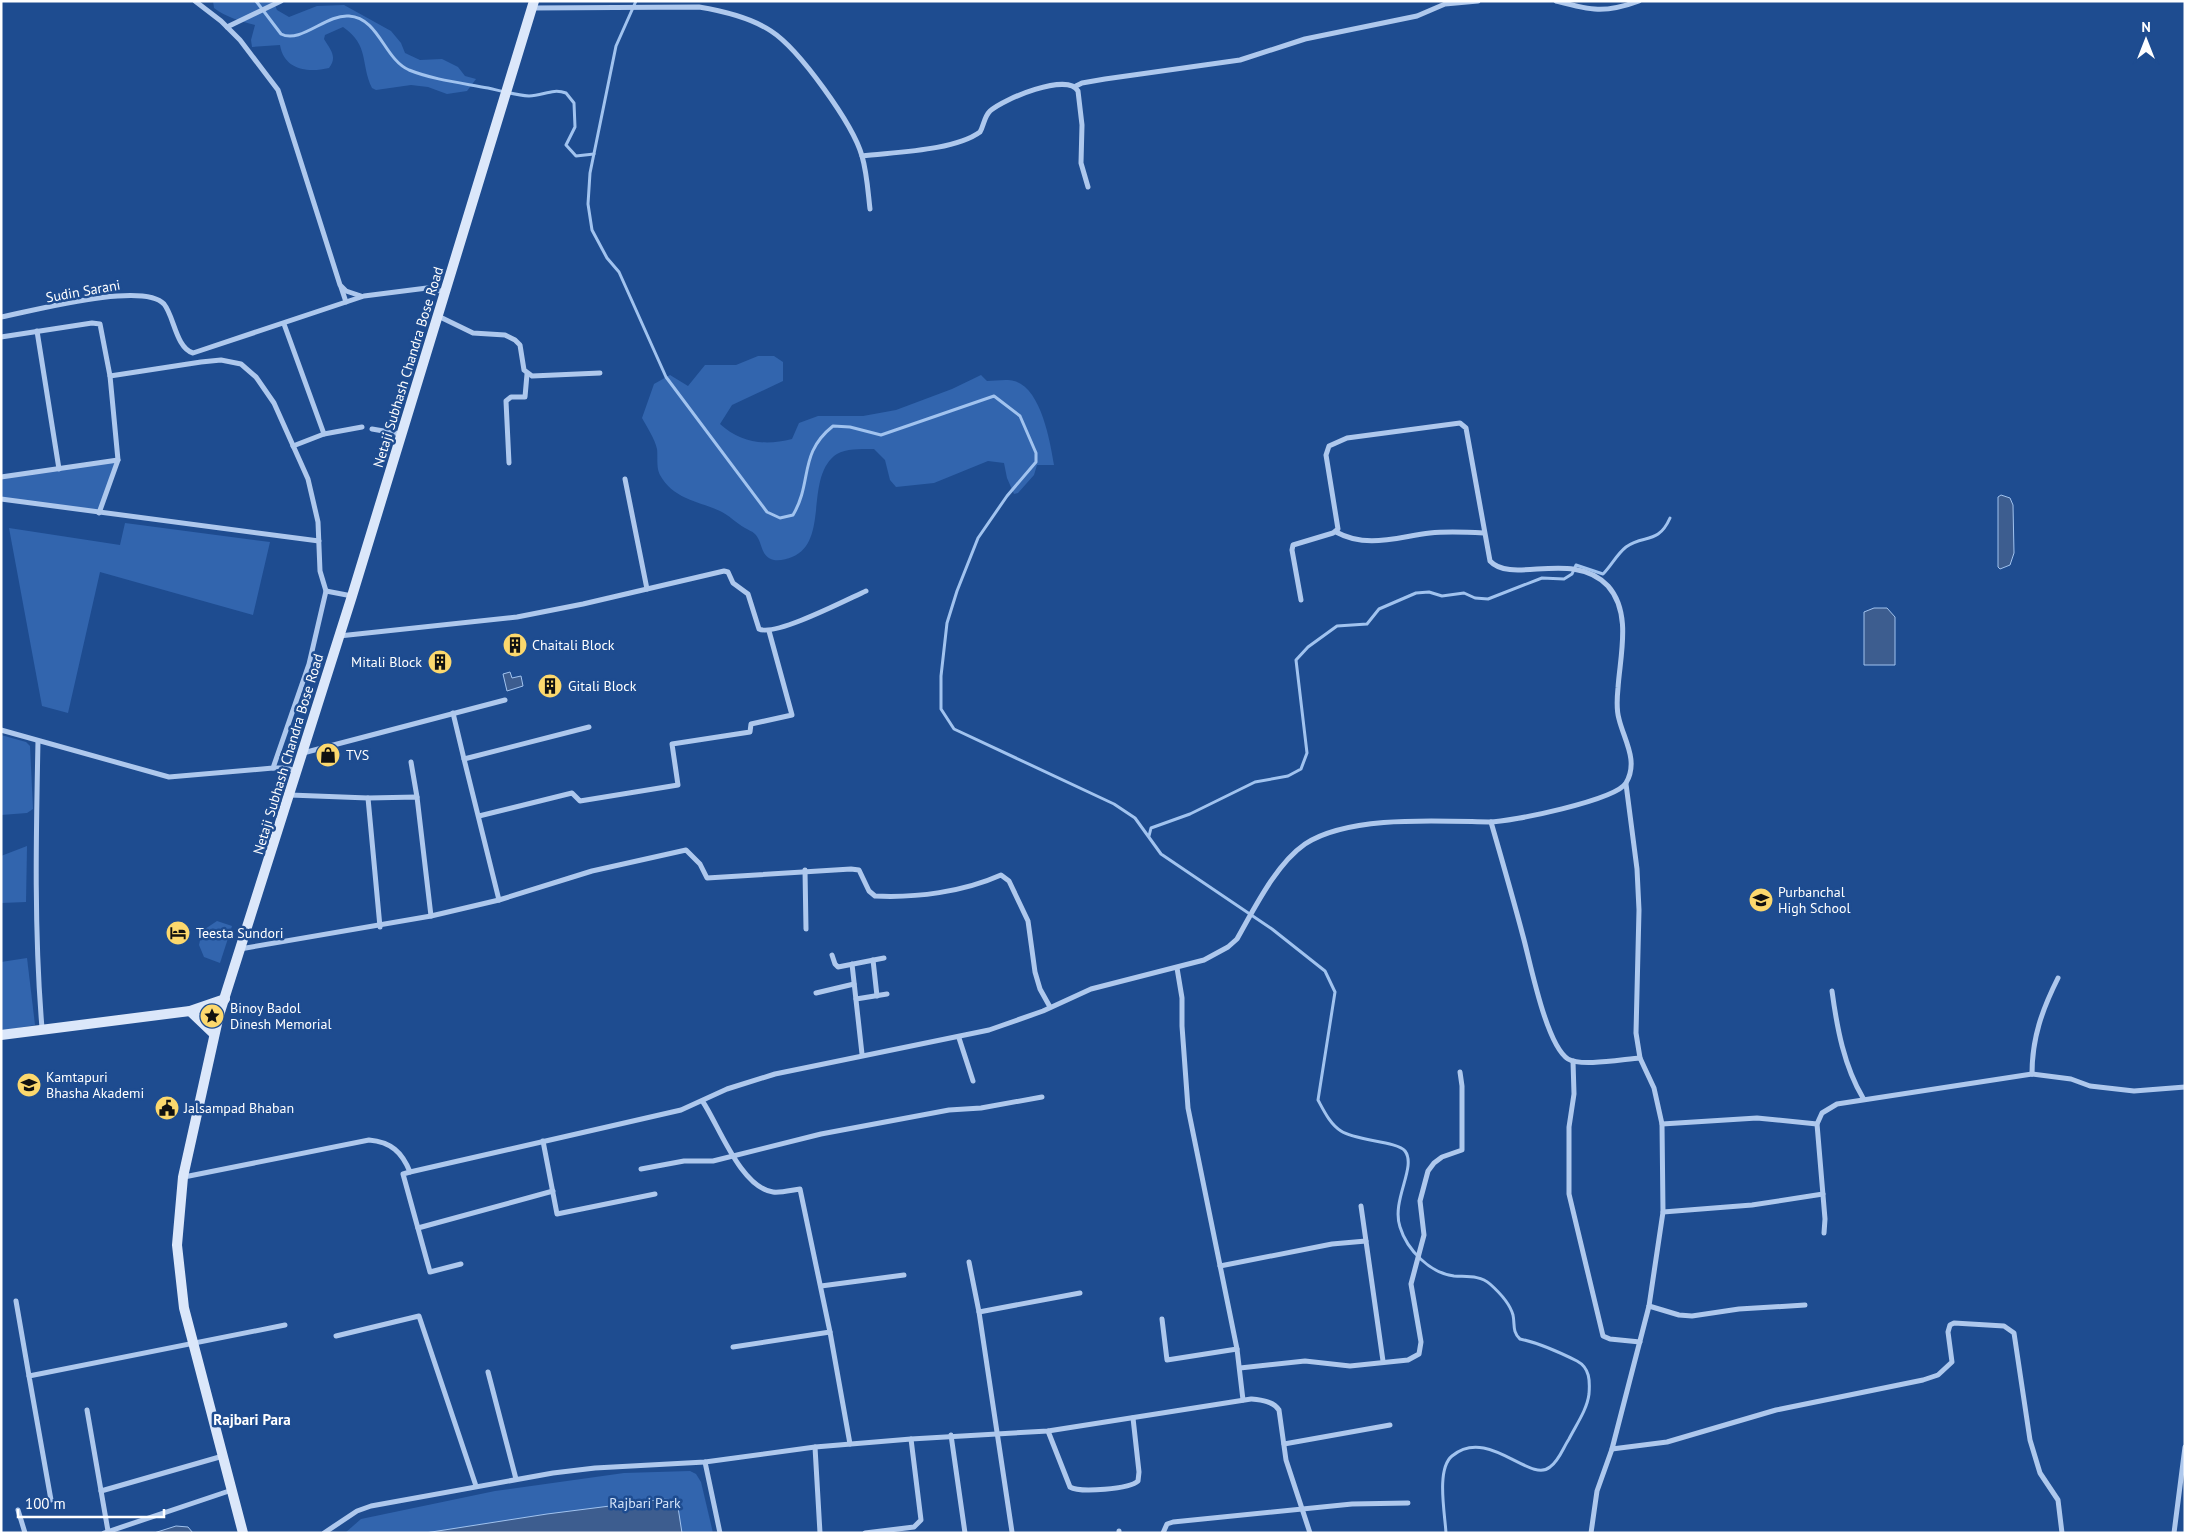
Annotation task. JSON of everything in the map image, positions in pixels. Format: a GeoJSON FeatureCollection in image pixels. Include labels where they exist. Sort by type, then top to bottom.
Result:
{"type":"FeatureCollection","features":[{"type":"Feature","properties":{"kind":"street"},"geometry":{"type":"LineString","coordinates":[[194,1],[227,27],[240,40],[278,90],[346,302]]}},
{"type":"Feature","properties":{"kind":"street"},"geometry":{"type":"LineString","coordinates":[[227,27],[281,1]]}},
{"type":"Feature","properties":{"kind":"street"},"geometry":{"type":"LineString","coordinates":[[862,156],[934,148],[977,134],[989,112],[1024,93],[1058,85],[1070,84],[1076,86],[1082,83],[1105,79],[1240,60],[1305,39],[1418,16],[1445,4],[1478,1]]}},
{"type":"Feature","properties":{"kind":"street"},"geometry":{"type":"LineString","coordinates":[[1556,1],[1591,10],[1609,10],[1639,1]]}},
{"type":"Feature","properties":{"kind":"street"},"geometry":{"type":"LineString","coordinates":[[532,5],[699,7],[723,11],[770,30],[784,41],[843,117],[853,133],[862,156],[870,209]]}},
{"type":"Feature","properties":{"kind":"street","name":"Netaji Subhash Chandra Bose Road"},"geometry":{"type":"LineString","coordinates":[[241,1530],[184,1308],[178,1264],[183,1177],[214,1034],[352,596],[532,5]]}},
{"type":"Feature","properties":{"kind":"street"},"geometry":{"type":"LineString","coordinates":[[1076,86],[1082,125],[1081,163],[1088,187]]}},
{"type":"Feature","properties":{"kind":"street"},"geometry":{"type":"LineString","coordinates":[[340,285],[346,291],[364,296]]}},
{"type":"Feature","properties":{"kind":"street"},"geometry":{"type":"LineString","coordinates":[[324,434],[284,324],[364,296],[427,288],[445,292]]}},
{"type":"Feature","properties":{"kind":"street","name":"Sudin Sarani"},"geometry":{"type":"LineString","coordinates":[[1,317],[106,297],[137,294],[149,296],[164,305],[186,349],[190,352],[198,352],[284,324]]}},
{"type":"Feature","properties":{"kind":"street"},"geometry":{"type":"LineString","coordinates":[[438,316],[474,333],[505,335],[520,345],[522,364],[527,374],[525,396],[512,397],[506,401],[509,464]]}},
{"type":"Feature","properties":{"kind":"street"},"geometry":{"type":"LineString","coordinates":[[1,337],[92,323],[100,324],[110,376],[118,460],[99,513]]}},
{"type":"Feature","properties":{"kind":"street"},"geometry":{"type":"LineString","coordinates":[[37,331],[59,468]]}},
{"type":"Feature","properties":{"kind":"street"},"geometry":{"type":"LineString","coordinates":[[110,376],[221,360],[241,364],[263,385],[274,403],[308,479],[318,522],[320,571],[326,591],[308,664],[272,768]]}},
{"type":"Feature","properties":{"kind":"street"},"geometry":{"type":"LineString","coordinates":[[527,374],[542,377],[600,373]]}},
{"type":"Feature","properties":{"kind":"street"},"geometry":{"type":"LineString","coordinates":[[1336,532],[1338,523],[1326,455],[1329,446],[1347,438],[1460,423],[1466,428],[1490,561],[1501,569],[1566,567],[1581,570],[1598,578],[1608,586],[1617,602],[1623,633],[1617,706],[1618,718],[1631,755],[1630,773],[1626,784],[1637,869],[1639,910],[1636,1027],[1640,1058],[1654,1088],[1662,1124],[1663,1212],[1649,1306],[1612,1449],[1597,1491],[1591,1533]]}},
{"type":"Feature","properties":{"kind":"street"},"geometry":{"type":"LineString","coordinates":[[293,446],[324,434],[362,427]]}},
{"type":"Feature","properties":{"kind":"street"},"geometry":{"type":"LineString","coordinates":[[372,429],[401,434]]}},
{"type":"Feature","properties":{"kind":"street"},"geometry":{"type":"LineString","coordinates":[[1,477],[118,460]]}},
{"type":"Feature","properties":{"kind":"street"},"geometry":{"type":"LineString","coordinates":[[624,479],[647,589]]}},
{"type":"Feature","properties":{"kind":"street"},"geometry":{"type":"LineString","coordinates":[[1,499],[319,542]]}},
{"type":"Feature","properties":{"kind":"street"},"geometry":{"type":"LineString","coordinates":[[1301,600],[1292,550],[1293,545],[1336,532],[1354,540],[1374,542],[1434,533],[1484,533]]}},
{"type":"Feature","properties":{"kind":"street"},"geometry":{"type":"LineString","coordinates":[[339,636],[517,617],[728,572],[733,583],[748,594],[759,629],[769,631],[810,617],[866,591]]}},
{"type":"Feature","properties":{"kind":"street"},"geometry":{"type":"LineString","coordinates":[[326,591],[352,596]]}},
{"type":"Feature","properties":{"kind":"street"},"geometry":{"type":"LineString","coordinates":[[479,816],[572,793],[580,801],[678,785],[672,744],[750,732],[751,724],[792,715],[769,631]]}},
{"type":"Feature","properties":{"kind":"street"},"geometry":{"type":"LineString","coordinates":[[302,753],[506,700]]}},
{"type":"Feature","properties":{"kind":"street"},"geometry":{"type":"LineString","coordinates":[[453,714],[500,900]]}},
{"type":"Feature","properties":{"kind":"street"},"geometry":{"type":"LineString","coordinates":[[464,759],[589,727]]}},
{"type":"Feature","properties":{"kind":"street"},"geometry":{"type":"LineString","coordinates":[[1,730],[169,777],[186,778],[272,768],[285,768],[297,771]]}},
{"type":"Feature","properties":{"kind":"street"},"geometry":{"type":"LineString","coordinates":[[38,741],[34,877],[36,959],[42,1028]]}},
{"type":"Feature","properties":{"kind":"street"},"geometry":{"type":"LineString","coordinates":[[411,762],[417,797],[430,916]]}},
{"type":"Feature","properties":{"kind":"street"},"geometry":{"type":"LineString","coordinates":[[462,1264],[430,1272],[403,1174],[651,1118],[703,1102],[726,1089],[767,1076],[862,1054],[959,1038],[1018,1020],[1091,989],[1177,968],[1219,953],[1237,939],[1255,907],[1289,858],[1315,838],[1349,829],[1413,820],[1491,822],[1589,802],[1617,792],[1626,784]]}},
{"type":"Feature","properties":{"kind":"street"},"geometry":{"type":"LineString","coordinates":[[290,795],[368,798],[417,797]]}},
{"type":"Feature","properties":{"kind":"street"},"geometry":{"type":"LineString","coordinates":[[368,798],[380,927]]}},
{"type":"Feature","properties":{"kind":"street"},"geometry":{"type":"LineString","coordinates":[[1491,822],[1547,1025],[1563,1054],[1573,1061],[1582,1063],[1640,1058]]}},
{"type":"Feature","properties":{"kind":"street"},"geometry":{"type":"LineString","coordinates":[[240,949],[380,927],[430,916],[500,900],[592,871],[686,850],[700,864],[707,878],[840,868],[859,870],[869,891],[875,896],[940,892],[970,886],[1001,875],[1004,876],[1028,921],[1035,972],[1040,988],[1050,1007]]}},
{"type":"Feature","properties":{"kind":"street"},"geometry":{"type":"LineString","coordinates":[[805,870],[806,929]]}},
{"type":"Feature","properties":{"kind":"street"},"geometry":{"type":"LineString","coordinates":[[832,955],[838,967],[884,958]]}},
{"type":"Feature","properties":{"kind":"street"},"geometry":{"type":"LineString","coordinates":[[873,960],[877,996]]}},
{"type":"Feature","properties":{"kind":"street"},"geometry":{"type":"LineString","coordinates":[[852,964],[862,1054]]}},
{"type":"Feature","properties":{"kind":"street"},"geometry":{"type":"LineString","coordinates":[[1177,968],[1182,998],[1187,1098],[1237,1349],[1244,1400]]}},
{"type":"Feature","properties":{"kind":"street"},"geometry":{"type":"LineString","coordinates":[[2032,1074],[2034,1038],[2047,1001],[2058,978]]}},
{"type":"Feature","properties":{"kind":"street"},"geometry":{"type":"LineString","coordinates":[[816,993],[854,984]]}},
{"type":"Feature","properties":{"kind":"street"},"geometry":{"type":"LineString","coordinates":[[1832,992],[1838,1032],[1854,1082],[1863,1098]]}},
{"type":"Feature","properties":{"kind":"street"},"geometry":{"type":"LineString","coordinates":[[856,999],[887,994]]}},
{"type":"Feature","properties":{"kind":"street"},"geometry":{"type":"LineString","coordinates":[[1,1035],[42,1028],[190,1011],[225,999]]}},
{"type":"Feature","properties":{"kind":"street"},"geometry":{"type":"LineString","coordinates":[[190,1011],[214,1034]]}},
{"type":"Feature","properties":{"kind":"street"},"geometry":{"type":"LineString","coordinates":[[959,1038],[973,1081]]}},
{"type":"Feature","properties":{"kind":"street"},"geometry":{"type":"LineString","coordinates":[[1573,1061],[1574,1094],[1568,1127],[1569,1194],[1603,1336],[1610,1339],[1640,1342]]}},
{"type":"Feature","properties":{"kind":"street"},"geometry":{"type":"LineString","coordinates":[[1240,1368],[1305,1361],[1343,1366],[1413,1359],[1421,1351],[1411,1290],[1412,1274],[1422,1247],[1424,1235],[1420,1201],[1428,1171],[1438,1160],[1462,1150],[1462,1086],[1460,1072]]}},
{"type":"Feature","properties":{"kind":"street"},"geometry":{"type":"LineString","coordinates":[[1824,1233],[1823,1194],[1817,1124],[1819,1117],[1830,1107],[1863,1098],[2032,1074],[2071,1079],[2090,1086],[2134,1091],[2185,1087]]}},
{"type":"Feature","properties":{"kind":"street"},"geometry":{"type":"LineString","coordinates":[[641,1169],[733,1156],[821,1134],[949,1110],[988,1108],[1042,1097]]}},
{"type":"Feature","properties":{"kind":"street"},"geometry":{"type":"LineString","coordinates":[[703,1102],[733,1156],[749,1178],[762,1188],[773,1192],[800,1188],[830,1332],[850,1444]]}},
{"type":"Feature","properties":{"kind":"street"},"geometry":{"type":"LineString","coordinates":[[1662,1124],[1757,1118],[1817,1124]]}},
{"type":"Feature","properties":{"kind":"street"},"geometry":{"type":"LineString","coordinates":[[183,1177],[369,1140],[382,1142],[394,1148],[404,1157],[410,1172]]}},
{"type":"Feature","properties":{"kind":"street"},"geometry":{"type":"LineString","coordinates":[[543,1141],[557,1214],[655,1194]]}},
{"type":"Feature","properties":{"kind":"street"},"geometry":{"type":"LineString","coordinates":[[418,1228],[553,1191]]}},
{"type":"Feature","properties":{"kind":"street"},"geometry":{"type":"LineString","coordinates":[[1663,1212],[1752,1205],[1823,1194]]}},
{"type":"Feature","properties":{"kind":"street"},"geometry":{"type":"LineString","coordinates":[[1361,1206],[1383,1361]]}},
{"type":"Feature","properties":{"kind":"street"},"geometry":{"type":"LineString","coordinates":[[1220,1266],[1332,1244],[1366,1241]]}},
{"type":"Feature","properties":{"kind":"street"},"geometry":{"type":"LineString","coordinates":[[969,1262],[979,1312],[1012,1532]]}},
{"type":"Feature","properties":{"kind":"street"},"geometry":{"type":"LineString","coordinates":[[821,1286],[904,1275]]}},
{"type":"Feature","properties":{"kind":"street"},"geometry":{"type":"LineString","coordinates":[[979,1312],[1080,1293]]}},
{"type":"Feature","properties":{"kind":"street"},"geometry":{"type":"LineString","coordinates":[[16,1301],[51,1500]]}},
{"type":"Feature","properties":{"kind":"street"},"geometry":{"type":"LineString","coordinates":[[1649,1306],[1679,1315],[1692,1316],[1745,1308],[1804,1305]]}},
{"type":"Feature","properties":{"kind":"street"},"geometry":{"type":"LineString","coordinates":[[336,1336],[419,1316],[476,1486]]}},
{"type":"Feature","properties":{"kind":"street"},"geometry":{"type":"LineString","coordinates":[[1162,1319],[1167,1360],[1237,1349]]}},
{"type":"Feature","properties":{"kind":"street"},"geometry":{"type":"LineString","coordinates":[[1612,1449],[1667,1442],[1776,1410],[1923,1380],[1938,1375],[1952,1362],[1948,1332],[1950,1325],[1954,1323],[2004,1326],[2014,1333],[2030,1440],[2040,1473],[2058,1500],[2062,1533]]}},
{"type":"Feature","properties":{"kind":"street"},"geometry":{"type":"LineString","coordinates":[[29,1376],[285,1325]]}},
{"type":"Feature","properties":{"kind":"street"},"geometry":{"type":"LineString","coordinates":[[733,1347],[830,1332]]}},
{"type":"Feature","properties":{"kind":"street"},"geometry":{"type":"LineString","coordinates":[[488,1372],[516,1479]]}},
{"type":"Feature","properties":{"kind":"street"},"geometry":{"type":"LineString","coordinates":[[324,1533],[358,1511],[371,1506],[516,1479],[595,1468],[705,1462],[815,1447],[911,1438],[1048,1430],[1244,1400],[1265,1401],[1277,1406],[1281,1417],[1289,1468],[1310,1533]]}},
{"type":"Feature","properties":{"kind":"street"},"geometry":{"type":"LineString","coordinates":[[87,1410],[106,1532],[232,1490]]}},
{"type":"Feature","properties":{"kind":"street"},"geometry":{"type":"LineString","coordinates":[[1048,1430],[1068,1482],[1075,1490],[1131,1485],[1138,1481],[1139,1472],[1133,1418]]}},
{"type":"Feature","properties":{"kind":"street"},"geometry":{"type":"LineString","coordinates":[[1284,1444],[1390,1425]]}},
{"type":"Feature","properties":{"kind":"street"},"geometry":{"type":"LineString","coordinates":[[951,1435],[964,1533]]}},
{"type":"Feature","properties":{"kind":"street"},"geometry":{"type":"LineString","coordinates":[[865,1533],[914,1527],[921,1520],[911,1438]]}},
{"type":"Feature","properties":{"kind":"street"},"geometry":{"type":"LineString","coordinates":[[815,1447],[820,1533]]}},
{"type":"Feature","properties":{"kind":"street"},"geometry":{"type":"LineString","coordinates":[[2174,1533],[2185,1447]]}},
{"type":"Feature","properties":{"kind":"street"},"geometry":{"type":"LineString","coordinates":[[101,1491],[223,1456]]}},
{"type":"Feature","properties":{"kind":"street"},"geometry":{"type":"LineString","coordinates":[[705,1462],[720,1533]]}},
{"type":"Feature","properties":{"kind":"street"},"geometry":{"type":"LineString","coordinates":[[1163,1533],[1167,1524],[1173,1522],[1220,1515],[1304,1510],[1352,1504],[1408,1502]]}},
{"type":"Feature","properties":{"kind":"street"},"geometry":{"type":"LineString","coordinates":[[18,1510],[25,1533]]}},
{"type":"Feature","properties":{"kind":"green space"},"geometry":{"type":"Polygon","coordinates":[[[213,1],[273,1],[277,10],[289,17],[317,6],[344,5],[391,31],[401,43],[405,53],[420,60],[442,59],[458,67],[465,76],[476,79],[467,91],[447,94],[428,87],[411,85],[376,90],[372,88],[368,79],[361,48],[352,34],[343,27],[325,35],[324,39],[333,57],[329,68],[305,70],[298,68],[286,60],[280,45],[252,47],[251,40],[255,25],[223,14],[214,8],[213,1]]]}},
{"type":"Feature","properties":{"kind":"green space"},"geometry":{"type":"Polygon","coordinates":[[[758,356],[774,356],[783,362],[783,381],[732,405],[720,424],[745,439],[772,442],[792,439],[799,423],[818,416],[863,416],[896,410],[952,389],[981,375],[987,381],[1014,381],[1031,394],[1043,417],[1054,465],[1037,465],[1034,475],[1018,493],[1014,494],[1007,478],[1004,463],[988,461],[934,483],[896,487],[890,480],[885,460],[874,449],[838,453],[825,467],[820,480],[814,525],[810,538],[803,549],[792,557],[774,560],[766,556],[758,537],[754,533],[723,513],[679,494],[665,483],[659,472],[656,445],[642,418],[654,384],[670,375],[688,386],[705,365],[736,365],[758,356]]]}},
{"type":"Feature","properties":{"kind":"green space"},"geometry":{"type":"Polygon","coordinates":[[[118,460],[99,513],[1,499],[1,477],[118,460]]]}},
{"type":"Feature","properties":{"kind":"green space"},"geometry":{"type":"Polygon","coordinates":[[[125,523],[270,542],[253,615],[100,572],[68,713],[42,706],[9,528],[120,545],[125,523]]]}},
{"type":"Feature","properties":{"kind":"green space"},"geometry":{"type":"Polygon","coordinates":[[[1,735],[26,742],[30,746],[33,809],[27,813],[1,815],[1,735]]]}},
{"type":"Feature","properties":{"kind":"green space"},"geometry":{"type":"Polygon","coordinates":[[[27,846],[26,902],[1,903],[1,856],[27,846]]]}},
{"type":"Feature","properties":{"kind":"green space"},"geometry":{"type":"Polygon","coordinates":[[[217,921],[232,926],[220,963],[204,957],[199,945],[202,931],[217,921]]]}},
{"type":"Feature","properties":{"kind":"green space"},"geometry":{"type":"Polygon","coordinates":[[[27,958],[35,1025],[1,1031],[1,962],[27,958]]]}},
{"type":"Feature","properties":{"kind":"green space","name":"Rajbari Park"},"geometry":{"type":"Polygon","coordinates":[[[690,1471],[696,1474],[701,1482],[713,1533],[345,1533],[361,1519],[495,1491],[624,1473],[690,1471]]]}},
{"type":"Feature","properties":{"kind":"shaded area"},"geometry":{"type":"Polygon","coordinates":[[[2001,495],[2010,498],[2013,505],[2014,553],[2010,565],[2000,569],[1998,567],[1998,497],[2001,495]]]}},
{"type":"Feature","properties":{"kind":"shaded area"},"geometry":{"type":"Polygon","coordinates":[[[1874,608],[1887,608],[1895,617],[1895,665],[1864,665],[1864,612],[1874,608]]]}},
{"type":"Feature","properties":{"kind":"shaded area"},"geometry":{"type":"Polygon","coordinates":[[[510,672],[512,678],[521,676],[523,686],[507,691],[503,674],[510,672]]]}},
{"type":"Feature","properties":{"kind":"shaded area"},"geometry":{"type":"Polygon","coordinates":[[[665,1499],[677,1501],[682,1533],[425,1533],[547,1514],[665,1499]]]}},
{"type":"Feature","properties":{"kind":"shaded area"},"geometry":{"type":"Polygon","coordinates":[[[176,1526],[188,1527],[193,1533],[154,1533],[176,1526]]]}},
{"type":"Feature","properties":{"kind":"waterway"},"geometry":{"type":"LineString","coordinates":[[256,1],[281,34],[297,35],[331,19],[340,17],[359,18],[375,31],[400,65],[409,70],[448,81],[508,93],[529,96],[556,91],[566,93],[574,103],[575,127],[566,145],[576,156],[594,154]]}},
{"type":"Feature","properties":{"kind":"waterway"},"geometry":{"type":"LineString","coordinates":[[636,1],[616,46],[590,173],[588,204],[592,230],[607,258],[619,272],[666,377],[767,512],[780,518],[793,515],[803,491],[810,458],[822,436],[833,426],[850,427],[881,435],[994,396],[1020,416],[1036,453],[1036,462],[1007,496],[978,538],[957,591],[947,623],[941,676],[941,709],[954,729],[1114,804],[1135,818],[1161,854],[1272,929],[1325,971],[1335,992],[1318,1100],[1330,1121],[1341,1131],[1356,1137],[1394,1145],[1405,1151],[1408,1158],[1408,1166],[1398,1217],[1403,1236],[1408,1244],[1421,1259],[1436,1270],[1454,1276],[1473,1277],[1486,1281],[1500,1294],[1509,1307],[1513,1315],[1515,1331],[1520,1339],[1542,1345],[1577,1361],[1587,1371],[1589,1389],[1586,1406],[1561,1454],[1550,1467],[1542,1470],[1531,1468],[1494,1451],[1480,1447],[1466,1449],[1452,1456],[1447,1462],[1443,1481],[1446,1533]]}},
{"type":"Feature","properties":{"kind":"waterway"},"geometry":{"type":"LineString","coordinates":[[1149,836],[1151,828],[1190,814],[1255,782],[1288,776],[1301,769],[1307,753],[1296,660],[1308,647],[1337,626],[1367,624],[1379,609],[1416,593],[1429,592],[1442,596],[1464,593],[1475,598],[1488,599],[1542,578],[1564,579],[1572,574],[1576,565],[1603,574],[1626,547],[1656,536],[1670,518]]}},
{"type":"Feature","properties":{"kind":"place","name":"Chaitali Block"},"geometry":{"type":"Point","coordinates":[515,645]}},
{"type":"Feature","properties":{"kind":"place","name":"Mitali Block"},"geometry":{"type":"Point","coordinates":[440,662]}},
{"type":"Feature","properties":{"kind":"place","name":"Gitali Block"},"geometry":{"type":"Point","coordinates":[550,686]}},
{"type":"Feature","properties":{"kind":"place","name":"TVS"},"geometry":{"type":"Point","coordinates":[328,755]}},
{"type":"Feature","properties":{"kind":"place","name":"Purbanchal High School"},"geometry":{"type":"Point","coordinates":[1761,900]}},
{"type":"Feature","properties":{"kind":"place","name":"Teesta Sundori"},"geometry":{"type":"Point","coordinates":[178,933]}},
{"type":"Feature","properties":{"kind":"place","name":"Binoy Badol Dinesh Memorial"},"geometry":{"type":"Point","coordinates":[212,1016]}},
{"type":"Feature","properties":{"kind":"place","name":"Kamtapuri Bhasha Akademi"},"geometry":{"type":"Point","coordinates":[29,1085]}},
{"type":"Feature","properties":{"kind":"place","name":"Jalsampad Bhaban"},"geometry":{"type":"Point","coordinates":[167,1108]}},
{"type":"Feature","properties":{"kind":"district","name":"Rajbari Para"},"geometry":{"type":"Point","coordinates":[252,1419]}}]}
